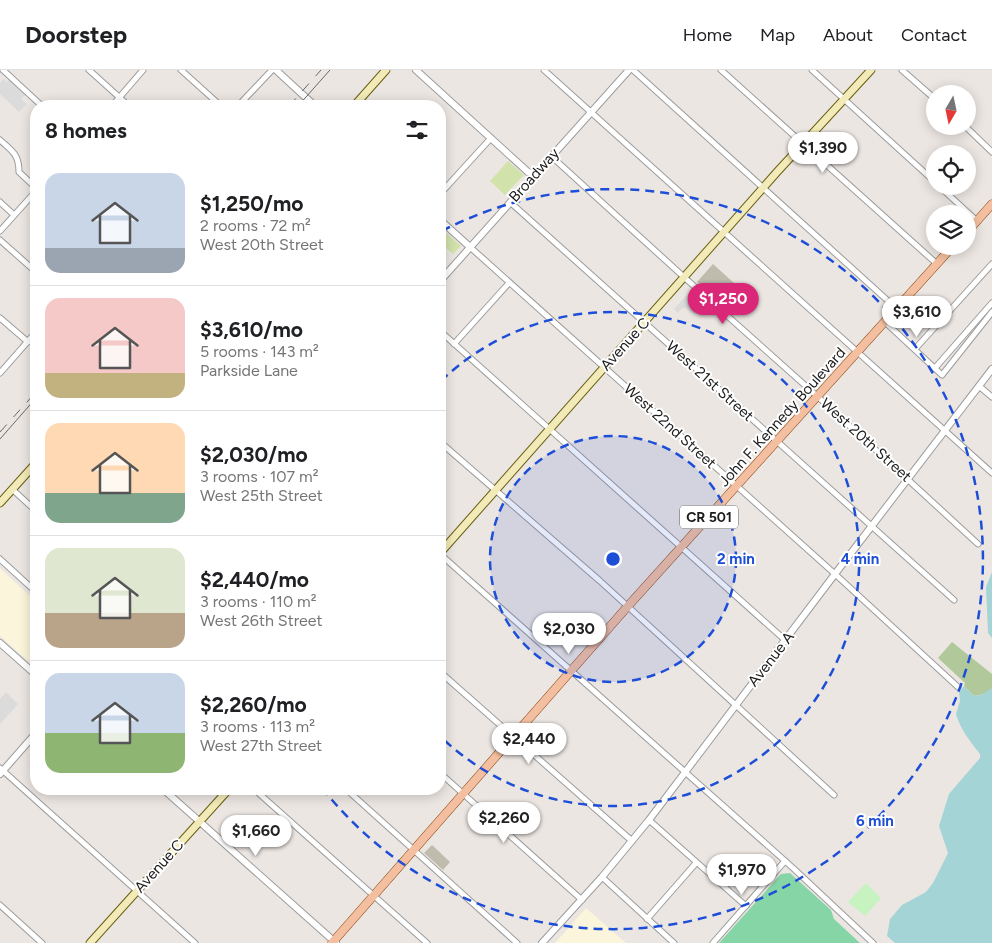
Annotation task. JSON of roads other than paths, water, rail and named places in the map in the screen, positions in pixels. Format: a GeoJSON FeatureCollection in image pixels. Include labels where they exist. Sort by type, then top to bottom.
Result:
{"type":"FeatureCollection","features":[{"type":"Feature","properties":{"kind":"main road"},"geometry":{"type":"LineString","coordinates":[[359,100],[386,70]]}},
{"type":"Feature","properties":{"kind":"main road","name":"Avenue C"},"geometry":{"type":"LineString","coordinates":[[446,546],[871,70]]}},
{"type":"Feature","properties":{"kind":"main road"},"geometry":{"type":"LineString","coordinates":[[977,221],[992,204]]}},
{"type":"Feature","properties":{"kind":"main road","name":"John F. Kennedy Boulevard"},"geometry":{"type":"LineString","coordinates":[[334,942],[628,606],[945,255]]}},
{"type":"Feature","properties":{"kind":"main road"},"geometry":{"type":"LineString","coordinates":[[0,503],[30,470]]}},
{"type":"Feature","properties":{"kind":"main road","name":"Avenue C"},"geometry":{"type":"LineString","coordinates":[[90,943],[223,795]]}},
{"type":"Feature","properties":{"kind":"street"},"geometry":{"type":"LineString","coordinates":[[3,70],[35,100]]}},
{"type":"Feature","properties":{"kind":"street"},"geometry":{"type":"LineString","coordinates":[[88,70],[122,100]]}},
{"type":"Feature","properties":{"kind":"street"},"geometry":{"type":"LineString","coordinates":[[119,98],[143,70]]}},
{"type":"Feature","properties":{"kind":"street"},"geometry":{"type":"LineString","coordinates":[[181,70],[214,100]]}},
{"type":"Feature","properties":{"kind":"street"},"geometry":{"type":"LineString","coordinates":[[244,100],[272,70]]}},
{"type":"Feature","properties":{"kind":"street"},"geometry":{"type":"LineString","coordinates":[[276,70],[309,100]]}},
{"type":"Feature","properties":{"kind":"street"},"geometry":{"type":"LineString","coordinates":[[416,70],[528,172],[535,174]]}},
{"type":"Feature","properties":{"kind":"street"},"geometry":{"type":"LineString","coordinates":[[544,70],[992,473]]}},
{"type":"Feature","properties":{"kind":"street","name":"Broadway"},"geometry":{"type":"LineString","coordinates":[[446,273],[629,70]]}},
{"type":"Feature","properties":{"kind":"street"},"geometry":{"type":"LineString","coordinates":[[633,70],[897,309]]}},
{"type":"Feature","properties":{"kind":"street"},"geometry":{"type":"LineString","coordinates":[[721,70],[937,264]]}},
{"type":"Feature","properties":{"kind":"street"},"geometry":{"type":"LineString","coordinates":[[812,70],[926,174]]}},
{"type":"Feature","properties":{"kind":"street"},"geometry":{"type":"LineString","coordinates":[[902,70],[926,91]]}},
{"type":"Feature","properties":{"kind":"street"},"geometry":{"type":"LineString","coordinates":[[974,135],[992,152]]}},
{"type":"Feature","properties":{"kind":"street"},"geometry":{"type":"LineString","coordinates":[[446,187],[491,138]]}},
{"type":"Feature","properties":{"kind":"street"},"geometry":{"type":"LineString","coordinates":[[0,140],[15,153],[19,160],[19,172],[30,183]]}},
{"type":"Feature","properties":{"kind":"street","name":"West 20th Street"},"geometry":{"type":"LineString","coordinates":[[552,156],[978,544]]}},
{"type":"Feature","properties":{"kind":"street"},"geometry":{"type":"LineString","coordinates":[[950,195],[977,221]]}},
{"type":"Feature","properties":{"kind":"street"},"geometry":{"type":"LineString","coordinates":[[0,231],[30,196]]}},
{"type":"Feature","properties":{"kind":"street"},"geometry":{"type":"LineString","coordinates":[[0,202],[14,215]]}},
{"type":"Feature","properties":{"kind":"street","name":"West 21st Street"},"geometry":{"type":"LineString","coordinates":[[510,202],[954,600]]}},
{"type":"Feature","properties":{"kind":"street"},"geometry":{"type":"LineString","coordinates":[[446,226],[470,247]]}},
{"type":"Feature","properties":{"kind":"street"},"geometry":{"type":"LineString","coordinates":[[0,240],[30,267]]}},
{"type":"Feature","properties":{"kind":"street","name":"West 22nd Street"},"geometry":{"type":"LineString","coordinates":[[470,247],[835,574],[958,687]]}},
{"type":"Feature","properties":{"kind":"street"},"geometry":{"type":"LineString","coordinates":[[915,349],[992,264]]}},
{"type":"Feature","properties":{"kind":"street"},"geometry":{"type":"LineString","coordinates":[[454,344],[509,283]]}},
{"type":"Feature","properties":{"kind":"street"},"geometry":{"type":"LineString","coordinates":[[935,368],[992,303]]}},
{"type":"Feature","properties":{"kind":"street"},"geometry":{"type":"LineString","coordinates":[[885,322],[942,375],[992,312]]}},
{"type":"Feature","properties":{"kind":"street"},"geometry":{"type":"LineString","coordinates":[[0,318],[28,342]]}},
{"type":"Feature","properties":{"kind":"street"},"geometry":{"type":"LineString","coordinates":[[446,337],[785,640]]}},
{"type":"Feature","properties":{"kind":"street"},"geometry":{"type":"LineString","coordinates":[[0,373],[30,340]]}},
{"type":"Feature","properties":{"kind":"street","name":"Avenue A"},"geometry":{"type":"LineString","coordinates":[[542,943],[582,900],[649,820],[992,369]]}},
{"type":"Feature","properties":{"kind":"street"},"geometry":{"type":"LineString","coordinates":[[980,386],[992,397]]}},
{"type":"Feature","properties":{"kind":"street"},"geometry":{"type":"LineString","coordinates":[[446,447],[628,606],[834,795]]}},
{"type":"Feature","properties":{"kind":"street"},"geometry":{"type":"LineString","coordinates":[[12,490],[30,506]]}},
{"type":"Feature","properties":{"kind":"street"},"geometry":{"type":"LineString","coordinates":[[446,558],[793,868],[873,943]]}},
{"type":"Feature","properties":{"kind":"street"},"geometry":{"type":"LineString","coordinates":[[0,559],[30,586]]}},
{"type":"Feature","properties":{"kind":"street"},"geometry":{"type":"LineString","coordinates":[[0,643],[30,670]]}},
{"type":"Feature","properties":{"kind":"street"},"geometry":{"type":"LineString","coordinates":[[446,677],[632,841]]}},
{"type":"Feature","properties":{"kind":"street"},"geometry":{"type":"LineString","coordinates":[[30,740],[1,771],[195,943]]}},
{"type":"Feature","properties":{"kind":"street"},"geometry":{"type":"LineString","coordinates":[[446,778],[582,900]]}},
{"type":"Feature","properties":{"kind":"street"},"geometry":{"type":"LineString","coordinates":[[170,795],[334,942]]}},
{"type":"Feature","properties":{"kind":"street"},"geometry":{"type":"LineString","coordinates":[[261,795],[427,943]]}},
{"type":"Feature","properties":{"kind":"street"},"geometry":{"type":"LineString","coordinates":[[353,795],[517,943]]}},
{"type":"Feature","properties":{"kind":"street"},"geometry":{"type":"LineString","coordinates":[[649,820],[746,906]]}},
{"type":"Feature","properties":{"kind":"street"},"geometry":{"type":"LineString","coordinates":[[713,943],[785,861]]}},
{"type":"Feature","properties":{"kind":"street"},"geometry":{"type":"LineString","coordinates":[[647,919],[696,863]]}},
{"type":"Feature","properties":{"kind":"street"},"geometry":{"type":"LineString","coordinates":[[602,877],[674,943]]}},
{"type":"Feature","properties":{"kind":"street"},"geometry":{"type":"LineString","coordinates":[[0,905],[42,943]]}},
{"type":"Feature","properties":{"kind":"water"},"geometry":{"type":"Polygon","coordinates":[[[992,572],[992,638],[988,633],[986,587],[992,572]]]}},
{"type":"Feature","properties":{"kind":"water"},"geometry":{"type":"Polygon","coordinates":[[[964,686],[974,696],[981,695],[992,688],[992,943],[895,943],[887,936],[890,919],[902,905],[926,892],[933,883],[948,853],[939,826],[949,794],[980,758],[980,754],[963,730],[956,714],[960,701],[959,692],[964,686]]]}},
{"type":"Feature","properties":{"kind":"tram line"},"geometry":{"type":"LineString","coordinates":[[303,100],[330,70]]}},
{"type":"Feature","properties":{"kind":"tram line"},"geometry":{"type":"LineString","coordinates":[[0,439],[30,405]]}},
{"type":"Feature","properties":{"kind":"railway"},"geometry":{"type":"LineString","coordinates":[[294,100],[321,70]]}},
{"type":"Feature","properties":{"kind":"railway"},"geometry":{"type":"LineString","coordinates":[[0,432],[30,399]]}}]}
